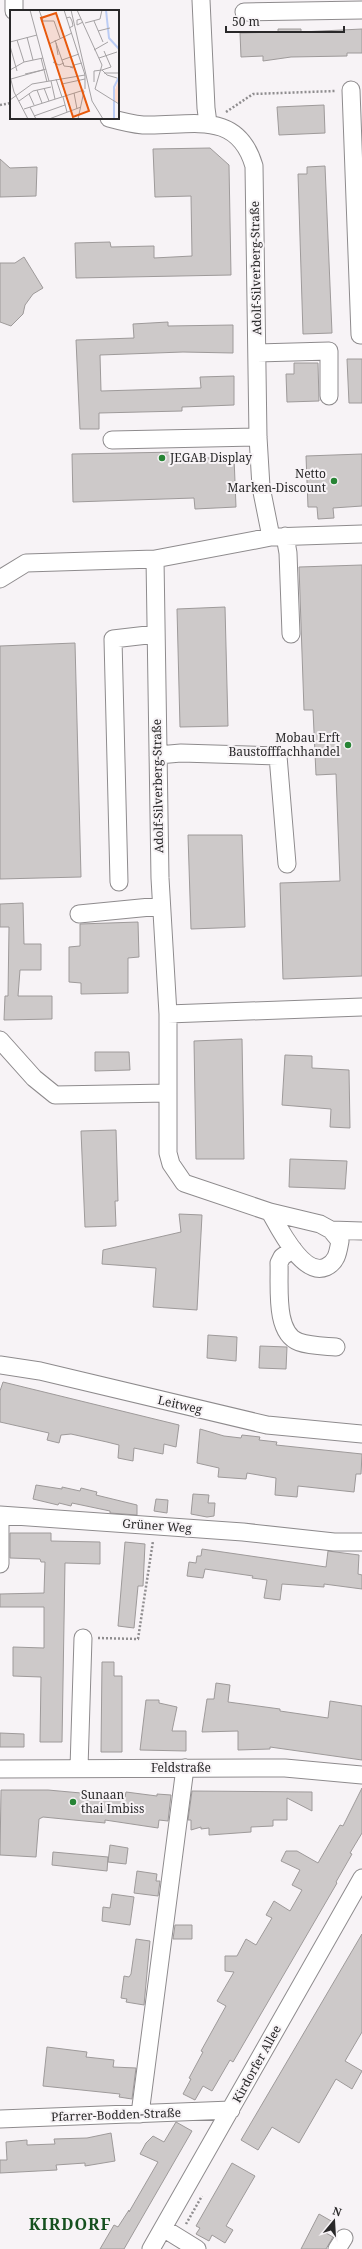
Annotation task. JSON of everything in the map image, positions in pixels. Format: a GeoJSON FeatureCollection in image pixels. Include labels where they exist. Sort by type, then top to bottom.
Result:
{"type":"FeatureCollection","features":[{"type":"Feature","properties":{"kind":"street"},"geometry":{"type":"LineString","coordinates":[[201,0],[208,123]]}},
{"type":"Feature","properties":{"kind":"street"},"geometry":{"type":"LineString","coordinates":[[244,12],[362,10]]}},
{"type":"Feature","properties":{"kind":"street"},"geometry":{"type":"LineString","coordinates":[[352,90],[360,336],[362,335]]}},
{"type":"Feature","properties":{"kind":"street","name":"Adolf-Silverberg-Straße"},"geometry":{"type":"LineString","coordinates":[[114,119],[142,124],[208,123],[222,126],[239,137],[250,151],[254,166],[258,437],[261,487],[278,536],[288,553],[291,634]]}},
{"type":"Feature","properties":{"kind":"street"},"geometry":{"type":"LineString","coordinates":[[257,353],[329,351],[329,396]]}},
{"type":"Feature","properties":{"kind":"street"},"geometry":{"type":"LineString","coordinates":[[112,440],[258,437]]}},
{"type":"Feature","properties":{"kind":"street"},"geometry":{"type":"LineString","coordinates":[[0,579],[26,563],[155,559],[278,536],[362,534]]}},
{"type":"Feature","properties":{"kind":"street","name":"Adolf-Silverberg-Straße"},"geometry":{"type":"LineString","coordinates":[[155,559],[161,906],[168,1014],[168,1153],[171,1164],[184,1182],[270,1212],[320,1224],[332,1230]]}},
{"type":"Feature","properties":{"kind":"street"},"geometry":{"type":"LineString","coordinates":[[119,882],[113,639],[156,634]]}},
{"type":"Feature","properties":{"kind":"street"},"geometry":{"type":"LineString","coordinates":[[158,755],[181,753],[278,756],[287,864]]}},
{"type":"Feature","properties":{"kind":"street"},"geometry":{"type":"LineString","coordinates":[[79,914],[161,906]]}},
{"type":"Feature","properties":{"kind":"street"},"geometry":{"type":"LineString","coordinates":[[168,1014],[362,1007]]}},
{"type":"Feature","properties":{"kind":"street"},"geometry":{"type":"LineString","coordinates":[[0,1040],[34,1078],[55,1095],[168,1093]]}},
{"type":"Feature","properties":{"kind":"street"},"geometry":{"type":"LineString","coordinates":[[270,1212],[293,1249],[308,1265],[317,1268],[325,1268],[334,1262],[338,1253],[340,1241],[332,1230]]}},
{"type":"Feature","properties":{"kind":"street"},"geometry":{"type":"LineString","coordinates":[[332,1230],[362,1231]]}},
{"type":"Feature","properties":{"kind":"street"},"geometry":{"type":"LineString","coordinates":[[293,1249],[282,1257],[279,1263],[281,1321],[287,1334],[299,1342],[336,1347]]}},
{"type":"Feature","properties":{"kind":"street","name":"Leitweg"},"geometry":{"type":"LineString","coordinates":[[0,1365],[40,1371],[267,1425],[362,1434]]}},
{"type":"Feature","properties":{"kind":"street","name":"Grüner Weg"},"geometry":{"type":"LineString","coordinates":[[0,1564],[0,1515],[243,1532],[334,1542],[362,1542]]}},
{"type":"Feature","properties":{"kind":"street"},"geometry":{"type":"LineString","coordinates":[[79,1768],[83,1638]]}},
{"type":"Feature","properties":{"kind":"street","name":"Feldstraße"},"geometry":{"type":"LineString","coordinates":[[0,1770],[79,1768],[285,1768],[362,1775]]}},
{"type":"Feature","properties":{"kind":"street"},"geometry":{"type":"LineString","coordinates":[[140,2114],[185,1768]]}},
{"type":"Feature","properties":{"kind":"street","name":"Kirdorfer Allee"},"geometry":{"type":"LineString","coordinates":[[151,2249],[362,1878]]}},
{"type":"Feature","properties":{"kind":"street","name":"Pfarrer-Bodden-Straße"},"geometry":{"type":"LineString","coordinates":[[0,2119],[231,2110]]}},
{"type":"Feature","properties":{"kind":"street"},"geometry":{"type":"LineString","coordinates":[[163,2228],[197,2249]]}},
{"type":"Feature","properties":{"kind":"path"},"geometry":{"type":"LineString","coordinates":[[208,123],[253,94],[352,90]]}},
{"type":"Feature","properties":{"kind":"path"},"geometry":{"type":"LineString","coordinates":[[0,105],[10,103]]}},
{"type":"Feature","properties":{"kind":"path"},"geometry":{"type":"LineString","coordinates":[[83,1638],[138,1639],[155,1526]]}},
{"type":"Feature","properties":{"kind":"building"},"geometry":{"type":"Polygon","coordinates":[[[278,29],[301,29],[301,32],[362,29],[362,53],[347,53],[347,56],[291,57],[263,61],[263,56],[241,57],[240,33],[278,32],[278,29]]]}},
{"type":"Feature","properties":{"kind":"building"},"geometry":{"type":"Polygon","coordinates":[[[324,105],[325,133],[279,135],[277,107],[324,105]]]}},
{"type":"Feature","properties":{"kind":"building"},"geometry":{"type":"Polygon","coordinates":[[[210,148],[229,165],[231,275],[76,278],[75,243],[110,242],[111,247],[154,246],[154,258],[192,256],[191,196],[155,197],[153,149],[210,148]]]}},
{"type":"Feature","properties":{"kind":"building"},"geometry":{"type":"Polygon","coordinates":[[[0,159],[10,168],[37,167],[36,196],[0,197],[0,159]]]}},
{"type":"Feature","properties":{"kind":"building"},"geometry":{"type":"Polygon","coordinates":[[[325,166],[332,333],[303,334],[298,174],[307,174],[307,167],[325,166]]]}},
{"type":"Feature","properties":{"kind":"building"},"geometry":{"type":"Polygon","coordinates":[[[24,257],[43,288],[33,294],[25,305],[23,314],[11,326],[0,322],[0,263],[15,263],[24,257]]]}},
{"type":"Feature","properties":{"kind":"building"},"geometry":{"type":"Polygon","coordinates":[[[168,322],[168,326],[233,325],[233,353],[183,352],[100,355],[101,391],[201,388],[200,377],[234,376],[234,405],[182,407],[182,411],[99,413],[99,429],[80,429],[76,340],[134,338],[133,324],[168,322]]]}},
{"type":"Feature","properties":{"kind":"building"},"geometry":{"type":"Polygon","coordinates":[[[347,359],[362,359],[362,403],[349,403],[347,359]]]}},
{"type":"Feature","properties":{"kind":"building"},"geometry":{"type":"Polygon","coordinates":[[[294,363],[318,363],[319,401],[287,402],[286,374],[294,374],[294,363]]]}},
{"type":"Feature","properties":{"kind":"building"},"geometry":{"type":"Polygon","coordinates":[[[178,452],[179,459],[234,457],[236,507],[195,509],[194,498],[73,502],[72,454],[178,452]]]}},
{"type":"Feature","properties":{"kind":"building","name":"Netto Marken-Discount"},"geometry":{"type":"Polygon","coordinates":[[[362,454],[362,506],[333,508],[334,518],[318,519],[317,507],[308,507],[306,456],[362,454]]]}},
{"type":"Feature","properties":{"kind":"building"},"geometry":{"type":"Polygon","coordinates":[[[362,565],[362,976],[283,979],[280,883],[340,881],[336,774],[316,775],[313,710],[304,710],[299,567],[362,565]]]}},
{"type":"Feature","properties":{"kind":"building"},"geometry":{"type":"Polygon","coordinates":[[[225,607],[228,726],[180,727],[177,609],[225,607]]]}},
{"type":"Feature","properties":{"kind":"building"},"geometry":{"type":"Polygon","coordinates":[[[75,643],[81,877],[0,879],[0,646],[75,643]]]}},
{"type":"Feature","properties":{"kind":"building"},"geometry":{"type":"Polygon","coordinates":[[[188,835],[242,835],[245,927],[191,929],[188,835]]]}},
{"type":"Feature","properties":{"kind":"building"},"geometry":{"type":"Polygon","coordinates":[[[23,903],[24,944],[41,944],[41,970],[20,970],[18,996],[52,996],[52,1019],[4,1020],[5,996],[8,996],[9,927],[0,927],[0,904],[23,903]]]}},
{"type":"Feature","properties":{"kind":"building"},"geometry":{"type":"Polygon","coordinates":[[[138,922],[139,957],[128,958],[128,993],[81,994],[81,983],[69,982],[69,947],[80,946],[80,924],[138,922]]]}},
{"type":"Feature","properties":{"kind":"building"},"geometry":{"type":"Polygon","coordinates":[[[242,1039],[244,1159],[196,1159],[194,1041],[242,1039]]]}},
{"type":"Feature","properties":{"kind":"building"},"geometry":{"type":"Polygon","coordinates":[[[95,1052],[129,1052],[130,1070],[95,1071],[95,1052]]]}},
{"type":"Feature","properties":{"kind":"building"},"geometry":{"type":"Polygon","coordinates":[[[285,1055],[312,1056],[312,1068],[349,1070],[350,1128],[330,1127],[331,1109],[282,1105],[285,1055]]]}},
{"type":"Feature","properties":{"kind":"building"},"geometry":{"type":"Polygon","coordinates":[[[116,1130],[118,1201],[115,1201],[116,1226],[85,1227],[81,1131],[116,1130]]]}},
{"type":"Feature","properties":{"kind":"building"},"geometry":{"type":"Polygon","coordinates":[[[290,1159],[347,1161],[345,1189],[289,1187],[290,1159]]]}},
{"type":"Feature","properties":{"kind":"building"},"geometry":{"type":"Polygon","coordinates":[[[179,1214],[202,1215],[197,1310],[153,1307],[156,1268],[102,1264],[103,1250],[181,1232],[179,1214]]]}},
{"type":"Feature","properties":{"kind":"building"},"geometry":{"type":"Polygon","coordinates":[[[208,1335],[237,1337],[236,1361],[207,1358],[208,1335]]]}},
{"type":"Feature","properties":{"kind":"building"},"geometry":{"type":"Polygon","coordinates":[[[260,1346],[287,1347],[286,1369],[259,1368],[260,1346]]]}},
{"type":"Feature","properties":{"kind":"building"},"geometry":{"type":"Polygon","coordinates":[[[3,1382],[179,1425],[176,1447],[164,1444],[163,1454],[134,1448],[133,1461],[118,1458],[119,1445],[107,1442],[71,1434],[61,1435],[59,1443],[47,1440],[49,1433],[0,1422],[0,1391],[3,1382]]]}},
{"type":"Feature","properties":{"kind":"building"},"geometry":{"type":"Polygon","coordinates":[[[200,1429],[224,1436],[241,1438],[242,1435],[260,1437],[259,1440],[277,1442],[276,1445],[362,1454],[361,1474],[356,1474],[354,1492],[298,1486],[297,1497],[275,1495],[276,1478],[247,1473],[246,1479],[218,1477],[219,1468],[197,1463],[200,1429]]]}},
{"type":"Feature","properties":{"kind":"building"},"geometry":{"type":"Polygon","coordinates":[[[36,1485],[62,1489],[62,1487],[80,1491],[81,1488],[97,1492],[96,1495],[137,1505],[137,1515],[110,1513],[110,1511],[72,1503],[71,1506],[59,1503],[58,1505],[33,1499],[36,1485]]]}},
{"type":"Feature","properties":{"kind":"building"},"geometry":{"type":"Polygon","coordinates":[[[193,1494],[209,1495],[208,1503],[215,1503],[214,1516],[207,1517],[191,1514],[193,1494]]]}},
{"type":"Feature","properties":{"kind":"building"},"geometry":{"type":"Polygon","coordinates":[[[156,1499],[168,1500],[167,1513],[154,1511],[156,1499]]]}},
{"type":"Feature","properties":{"kind":"building"},"geometry":{"type":"Polygon","coordinates":[[[10,1533],[51,1533],[51,1541],[100,1542],[100,1564],[65,1563],[62,1742],[40,1742],[41,1677],[13,1676],[13,1647],[44,1648],[44,1607],[0,1607],[0,1594],[44,1593],[45,1562],[41,1562],[40,1559],[10,1558],[10,1533]]]}},
{"type":"Feature","properties":{"kind":"building"},"geometry":{"type":"Polygon","coordinates":[[[125,1542],[145,1544],[143,1586],[138,1586],[134,1628],[118,1626],[125,1542]]]}},
{"type":"Feature","properties":{"kind":"building"},"geometry":{"type":"Polygon","coordinates":[[[202,1549],[326,1567],[328,1551],[359,1555],[358,1574],[362,1575],[362,1589],[324,1584],[324,1587],[282,1584],[280,1600],[264,1598],[267,1580],[252,1578],[253,1576],[205,1569],[203,1578],[187,1576],[189,1562],[196,1563],[197,1556],[201,1556],[202,1549]]]}},
{"type":"Feature","properties":{"kind":"building"},"geometry":{"type":"Polygon","coordinates":[[[102,1662],[114,1662],[114,1676],[122,1676],[122,1752],[101,1752],[102,1662]]]}},
{"type":"Feature","properties":{"kind":"building"},"geometry":{"type":"Polygon","coordinates":[[[216,1683],[230,1685],[228,1702],[280,1709],[280,1711],[328,1718],[330,1701],[362,1706],[362,1760],[270,1747],[270,1749],[238,1750],[238,1731],[202,1732],[207,1699],[214,1699],[216,1683]]]}},
{"type":"Feature","properties":{"kind":"building"},"geometry":{"type":"Polygon","coordinates":[[[146,1700],[159,1700],[159,1703],[177,1707],[172,1731],[186,1731],[186,1751],[140,1750],[146,1700]]]}},
{"type":"Feature","properties":{"kind":"building"},"geometry":{"type":"Polygon","coordinates":[[[0,1733],[24,1734],[24,1747],[0,1747],[0,1733]]]}},
{"type":"Feature","properties":{"kind":"building"},"geometry":{"type":"Polygon","coordinates":[[[362,1788],[362,1833],[350,1853],[352,1854],[336,1882],[337,1883],[233,2062],[230,2060],[212,2091],[203,2086],[195,2100],[183,2094],[191,2079],[189,2078],[203,2052],[201,2051],[226,2006],[217,2001],[234,1972],[225,1971],[225,1956],[237,1956],[246,1939],[256,1945],[272,1918],[266,1915],[274,1901],[290,1911],[302,1890],[292,1885],[300,1870],[281,1861],[286,1851],[297,1851],[318,1863],[340,1825],[343,1826],[362,1788]]]}},
{"type":"Feature","properties":{"kind":"building"},"geometry":{"type":"Polygon","coordinates":[[[1,1790],[48,1790],[125,1797],[126,1792],[157,1796],[157,1794],[171,1795],[168,1821],[159,1820],[158,1828],[105,1820],[105,1823],[43,1817],[39,1819],[36,1857],[0,1855],[1,1790]]]}},
{"type":"Feature","properties":{"kind":"building"},"geometry":{"type":"Polygon","coordinates":[[[192,1791],[312,1792],[312,1811],[287,1798],[287,1820],[273,1820],[273,1826],[251,1827],[251,1832],[209,1835],[209,1828],[201,1829],[201,1827],[191,1830],[191,1820],[188,1820],[192,1791]]]}},
{"type":"Feature","properties":{"kind":"building"},"geometry":{"type":"Polygon","coordinates":[[[110,1845],[128,1848],[126,1864],[108,1862],[110,1845]]]}},
{"type":"Feature","properties":{"kind":"building"},"geometry":{"type":"Polygon","coordinates":[[[53,1852],[108,1857],[107,1871],[52,1865],[53,1852]]]}},
{"type":"Feature","properties":{"kind":"building"},"geometry":{"type":"Polygon","coordinates":[[[137,1871],[157,1874],[156,1881],[160,1881],[158,1896],[134,1893],[137,1871]]]}},
{"type":"Feature","properties":{"kind":"building"},"geometry":{"type":"Polygon","coordinates":[[[112,1894],[134,1897],[130,1925],[102,1921],[103,1907],[110,1908],[112,1894]]]}},
{"type":"Feature","properties":{"kind":"building"},"geometry":{"type":"Polygon","coordinates":[[[175,1925],[192,1925],[192,1939],[173,1939],[175,1925]]]}},
{"type":"Feature","properties":{"kind":"building"},"geometry":{"type":"Polygon","coordinates":[[[362,1934],[362,2032],[345,2061],[362,2071],[352,2089],[336,2079],[299,2143],[272,2127],[258,2150],[241,2140],[362,1934]]]}},
{"type":"Feature","properties":{"kind":"building"},"geometry":{"type":"Polygon","coordinates":[[[136,1939],[150,1941],[144,2005],[126,2002],[127,1999],[121,1998],[124,1976],[129,1977],[131,1974],[136,1939]]]}},
{"type":"Feature","properties":{"kind":"building"},"geometry":{"type":"Polygon","coordinates":[[[47,2047],[87,2052],[86,2057],[114,2060],[113,2067],[136,2068],[132,2099],[119,2097],[120,2094],[43,2086],[47,2047]]]}},
{"type":"Feature","properties":{"kind":"building"},"geometry":{"type":"Polygon","coordinates":[[[176,2122],[192,2131],[124,2249],[100,2249],[114,2225],[118,2227],[129,2210],[129,2212],[158,2162],[140,2154],[146,2143],[153,2136],[164,2142],[176,2122]]]}},
{"type":"Feature","properties":{"kind":"building"},"geometry":{"type":"Polygon","coordinates":[[[111,2133],[115,2161],[85,2166],[85,2163],[56,2165],[57,2170],[0,2173],[0,2160],[7,2160],[6,2142],[27,2140],[27,2145],[55,2144],[54,2139],[87,2138],[111,2133]]]}},
{"type":"Feature","properties":{"kind":"building"},"geometry":{"type":"Polygon","coordinates":[[[232,2163],[255,2176],[226,2226],[233,2230],[225,2243],[212,2235],[209,2241],[196,2234],[200,2228],[196,2226],[232,2163]]]}},
{"type":"Feature","properties":{"kind":"building"},"geometry":{"type":"Polygon","coordinates":[[[319,2214],[333,2222],[326,2233],[333,2237],[326,2249],[301,2249],[319,2214]]]}},
{"type":"Feature","properties":{"kind":"place","name":"JEGAB Display"},"geometry":{"type":"Point","coordinates":[162,458]}},
{"type":"Feature","properties":{"kind":"place","name":"Netto Marken-Discount"},"geometry":{"type":"Point","coordinates":[334,481]}},
{"type":"Feature","properties":{"kind":"place","name":"Mobau Erft Baustofffachhandel"},"geometry":{"type":"Point","coordinates":[348,745]}},
{"type":"Feature","properties":{"kind":"place","name":"Sunaan thai Imbiss"},"geometry":{"type":"Point","coordinates":[73,1802]}},
{"type":"Feature","properties":{"kind":"district","name":"KIRDORF"},"geometry":{"type":"Point","coordinates":[70,2224]}}]}
